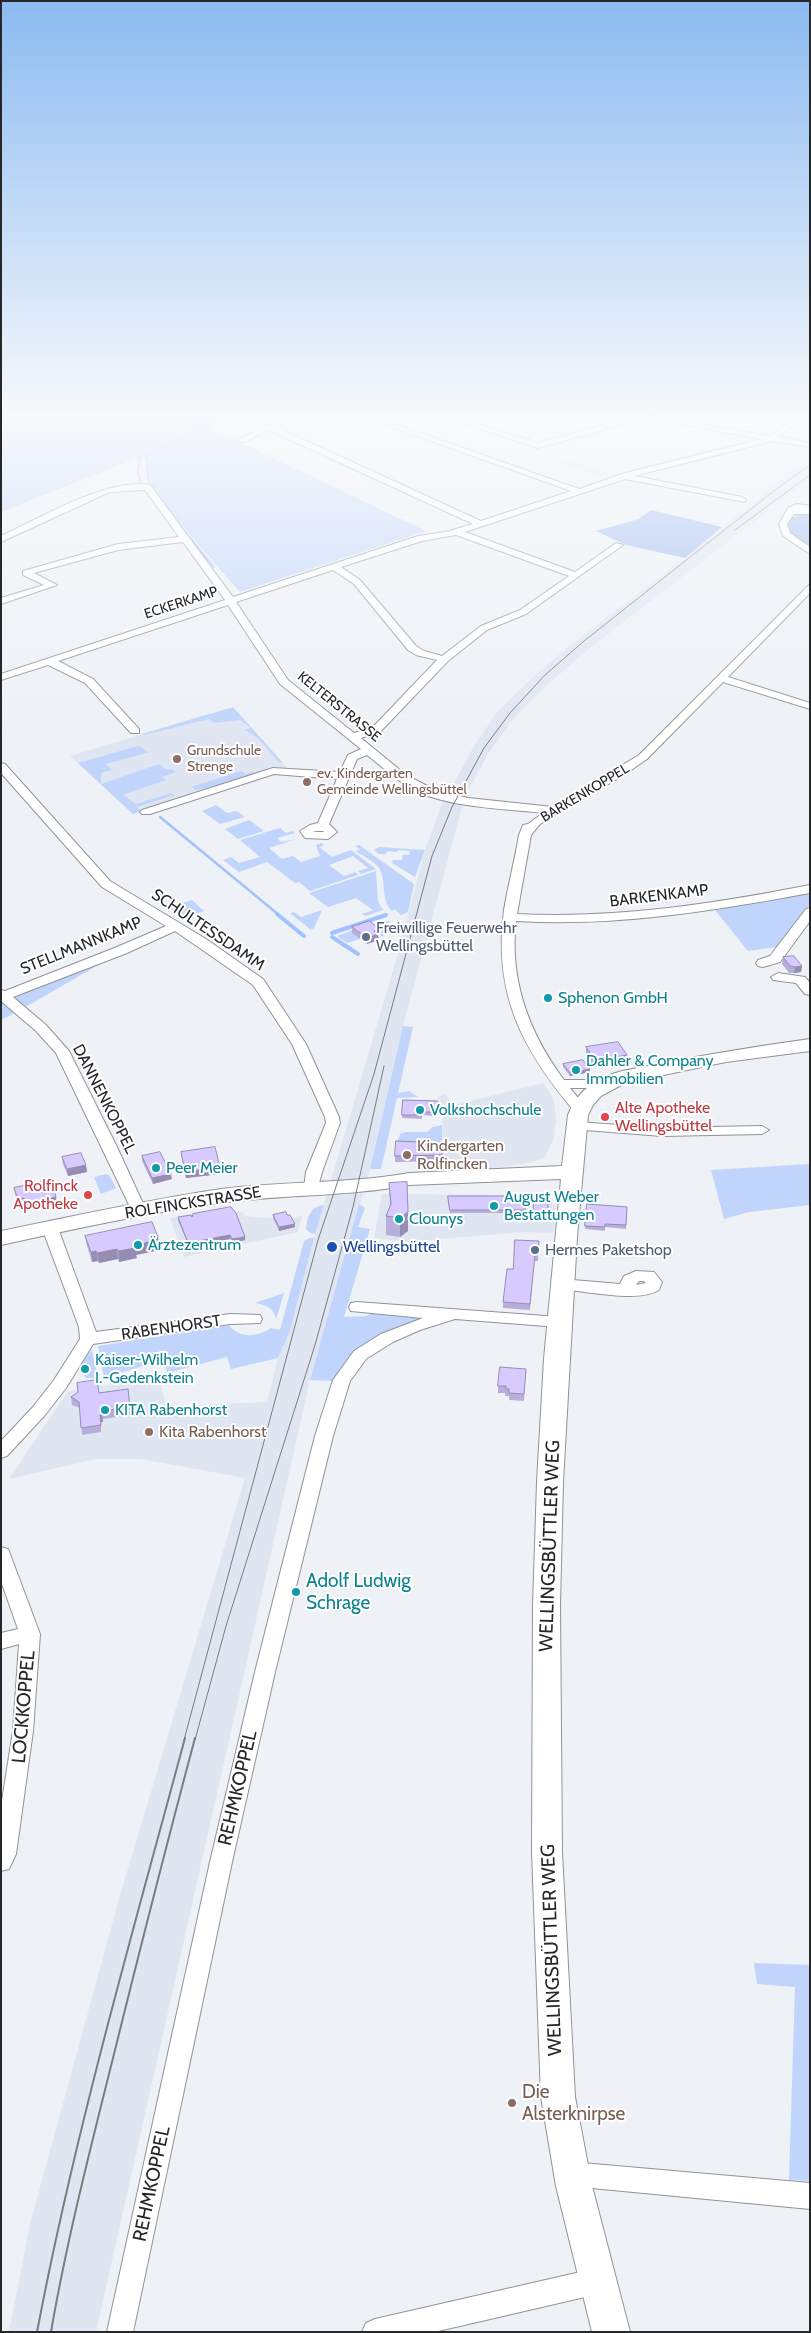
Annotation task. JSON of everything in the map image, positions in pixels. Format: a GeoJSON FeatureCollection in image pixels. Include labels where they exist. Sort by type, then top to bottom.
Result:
{"type":"FeatureCollection","features":[{"type":"Feature","properties":{"kind":"main road"},"geometry":{"type":"LineString","coordinates":[[578,1118],[590,1096],[605,1084],[626,1075],[781,1047],[810,1045]]}},
{"type":"Feature","properties":{"kind":"main road","name":"WELLINGSBÜTTLER WEG"},"geometry":{"type":"LineString","coordinates":[[578,1118],[561,1284],[559,1322],[550,1511],[546,1743],[555,2058],[561,2120],[583,2226],[611,2332]]}},
{"type":"Feature","properties":{"kind":"main road","name":"ROLFINCKSTRASSE"},"geometry":{"type":"LineString","coordinates":[[1,1238],[138,1210],[221,1196],[387,1183],[571,1179]]}},
{"type":"Feature","properties":{"kind":"street","name":"KELTERSTRASSE"},"geometry":{"type":"LineString","coordinates":[[1,539],[38,522]]}},
{"type":"Feature","properties":{"kind":"street","name":"KELTERSTRASSE"},"geometry":{"type":"LineString","coordinates":[[172,522],[230,601],[284,682],[402,777],[431,793],[468,801],[553,811]]}},
{"type":"Feature","properties":{"kind":"street"},"geometry":{"type":"LineString","coordinates":[[476,522],[481,524]]}},
{"type":"Feature","properties":{"kind":"street","name":"ECKERKAMP"},"geometry":{"type":"LineString","coordinates":[[1,677],[421,538],[456,532],[487,522]]}},
{"type":"Feature","properties":{"kind":"street"},"geometry":{"type":"LineString","coordinates":[[784,522],[783,524],[786,534],[810,551]]}},
{"type":"Feature","properties":{"kind":"street"},"geometry":{"type":"LineString","coordinates":[[456,532],[576,575]]}},
{"type":"Feature","properties":{"kind":"street"},"geometry":{"type":"LineString","coordinates":[[1,601],[52,585],[26,573],[118,547],[184,539]]}},
{"type":"Feature","properties":{"kind":"street"},"geometry":{"type":"LineString","coordinates":[[354,738],[377,729],[444,659],[484,628],[523,612],[619,545]]}},
{"type":"Feature","properties":{"kind":"street"},"geometry":{"type":"LineString","coordinates":[[334,566],[357,582],[412,648],[420,653],[444,659]]}},
{"type":"Feature","properties":{"kind":"street"},"geometry":{"type":"LineString","coordinates":[[547,566],[559,580],[555,590]]}},
{"type":"Feature","properties":{"kind":"street","name":"BARKENKOPPEL"},"geometry":{"type":"LineString","coordinates":[[578,1118],[524,1024],[511,986],[508,959],[511,917],[525,835],[536,822],[620,773],[643,757],[810,587]]}},
{"type":"Feature","properties":{"kind":"street"},"geometry":{"type":"LineString","coordinates":[[50,661],[89,681],[135,731]]}},
{"type":"Feature","properties":{"kind":"street"},"geometry":{"type":"LineString","coordinates":[[722,678],[810,706]]}},
{"type":"Feature","properties":{"kind":"street"},"geometry":{"type":"LineString","coordinates":[[322,827],[352,757],[369,750]]}},
{"type":"Feature","properties":{"kind":"street","name":"SCHULTESSDAMM"},"geometry":{"type":"LineString","coordinates":[[1,766],[106,884],[201,942],[258,982],[301,1049],[333,1123],[314,1172],[312,1188]]}},
{"type":"Feature","properties":{"kind":"street"},"geometry":{"type":"LineString","coordinates":[[146,812],[273,771],[289,770],[343,776]]}},
{"type":"Feature","properties":{"kind":"street"},"geometry":{"type":"LineString","coordinates":[[510,806],[522,813],[528,822],[525,835]]}},
{"type":"Feature","properties":{"kind":"street","name":"BARKENKAMP"},"geometry":{"type":"LineString","coordinates":[[511,917],[547,920],[636,916],[727,904],[810,889]]}},
{"type":"Feature","properties":{"kind":"street"},"geometry":{"type":"LineString","coordinates":[[763,963],[775,959],[810,912]]}},
{"type":"Feature","properties":{"kind":"street","name":"STELLMANNKAMP"},"geometry":{"type":"LineString","coordinates":[[2,996],[122,950],[174,927]]}},
{"type":"Feature","properties":{"kind":"street"},"geometry":{"type":"LineString","coordinates":[[778,977],[800,980],[810,991]]}},
{"type":"Feature","properties":{"kind":"street","name":"DANNENKOPPEL"},"geometry":{"type":"LineString","coordinates":[[2,996],[41,1028],[62,1051],[110,1147],[138,1210]]}},
{"type":"Feature","properties":{"kind":"street"},"geometry":{"type":"LineString","coordinates":[[560,1084],[605,1084]]}},
{"type":"Feature","properties":{"kind":"street"},"geometry":{"type":"LineString","coordinates":[[578,1118],[662,1132],[762,1130]]}},
{"type":"Feature","properties":{"kind":"street"},"geometry":{"type":"LineString","coordinates":[[1,1452],[39,1411],[60,1384],[88,1339],[87,1327],[50,1228]]}},
{"type":"Feature","properties":{"kind":"street"},"geometry":{"type":"LineString","coordinates":[[561,1284],[626,1289]]}},
{"type":"Feature","properties":{"kind":"street","name":"REHMKOPPEL"},"geometry":{"type":"LineString","coordinates":[[357,1307],[559,1322]]}},
{"type":"Feature","properties":{"kind":"street","name":"REHMKOPPEL"},"geometry":{"type":"LineString","coordinates":[[120,2332],[219,1872],[263,1681],[324,1436],[342,1380],[360,1355],[387,1338],[414,1326],[455,1314]]}},
{"type":"Feature","properties":{"kind":"street","name":"RABENHORST"},"geometry":{"type":"LineString","coordinates":[[88,1339],[230,1319],[254,1319]]}},
{"type":"Feature","properties":{"kind":"street","name":"LOCKKOPPEL"},"geometry":{"type":"LineString","coordinates":[[1,1554],[30,1634],[23,1731],[5,1854],[1,1862]]}},
{"type":"Feature","properties":{"kind":"street"},"geometry":{"type":"LineString","coordinates":[[1,1641],[30,1634]]}},
{"type":"Feature","properties":{"kind":"street"},"geometry":{"type":"LineString","coordinates":[[571,2174],[810,2196]]}},
{"type":"Feature","properties":{"kind":"street"},"geometry":{"type":"LineString","coordinates":[[375,2332],[598,2281]]}},
{"type":"Feature","properties":{"kind":"shaded area"},"geometry":{"type":"Polygon","coordinates":[[[178,522],[407,522],[426,531],[240,592],[178,522]]]}},
{"type":"Feature","properties":{"kind":"shaded area"},"geometry":{"type":"Polygon","coordinates":[[[629,522],[701,522],[722,527],[685,558],[626,545],[596,531],[629,522]]]}},
{"type":"Feature","properties":{"kind":"shaded area"},"geometry":{"type":"Polygon","coordinates":[[[729,522],[754,522],[591,647],[548,684],[512,720],[488,754],[465,796],[403,1026],[370,1169],[310,1380],[96,2332],[9,2332],[30,2224],[120,1895],[245,1478],[141,1459],[95,1459],[9,1479],[68,1391],[159,1377],[166,1406],[267,1402],[278,1358],[290,1331],[315,1234],[397,957],[425,850],[441,807],[474,746],[498,711],[535,675],[578,639],[685,558],[729,522]]]}},
{"type":"Feature","properties":{"kind":"shaded area"},"geometry":{"type":"Polygon","coordinates":[[[789,522],[810,522],[810,548],[792,535],[788,525],[789,522]]]}},
{"type":"Feature","properties":{"kind":"shaded area","name":"Grundschule Strenge"},"geometry":{"type":"Polygon","coordinates":[[[233,707],[289,770],[273,771],[133,814],[70,756],[233,707]]]}},
{"type":"Feature","properties":{"kind":"shaded area"},"geometry":{"type":"Polygon","coordinates":[[[233,707],[282,762],[280,763],[259,739],[245,730],[251,728],[240,720],[214,723],[209,719],[142,734],[233,707]]]}},
{"type":"Feature","properties":{"kind":"shaded area"},"geometry":{"type":"Polygon","coordinates":[[[138,746],[149,752],[106,764],[112,770],[101,773],[101,784],[159,764],[167,770],[171,769],[176,772],[162,777],[166,780],[123,795],[136,804],[171,793],[176,797],[172,796],[137,807],[141,811],[133,814],[78,763],[138,746]]]}},
{"type":"Feature","properties":{"kind":"shaded area"},"geometry":{"type":"Polygon","coordinates":[[[241,771],[246,774],[255,773],[217,786],[196,790],[191,787],[241,771]]]}},
{"type":"Feature","properties":{"kind":"shaded area"},"geometry":{"type":"Polygon","coordinates":[[[216,805],[227,813],[236,811],[245,817],[220,824],[202,811],[216,805]]]}},
{"type":"Feature","properties":{"kind":"shaded area"},"geometry":{"type":"Polygon","coordinates":[[[249,820],[264,831],[238,839],[225,829],[249,820]]]}},
{"type":"Feature","properties":{"kind":"shaded area"},"geometry":{"type":"Polygon","coordinates":[[[280,828],[286,833],[292,831],[295,833],[277,838],[281,842],[296,839],[269,848],[282,859],[293,856],[301,862],[320,856],[316,845],[322,843],[324,845],[319,847],[332,857],[351,850],[376,869],[361,874],[358,871],[368,868],[353,856],[329,865],[344,876],[355,872],[358,875],[310,891],[299,882],[295,883],[267,862],[239,872],[223,860],[231,857],[239,863],[260,857],[240,840],[280,828]]]}},
{"type":"Feature","properties":{"kind":"shaded area"},"geometry":{"type":"Polygon","coordinates":[[[359,845],[414,884],[408,912],[401,915],[395,909],[392,911],[388,907],[379,868],[356,851],[360,849],[355,846],[359,845]]]}},
{"type":"Feature","properties":{"kind":"shaded area"},"geometry":{"type":"Polygon","coordinates":[[[379,847],[425,850],[415,877],[392,863],[393,860],[402,860],[403,855],[409,855],[410,851],[387,851],[386,854],[379,854],[374,850],[379,847]]]}},
{"type":"Feature","properties":{"kind":"shaded area"},"geometry":{"type":"Polygon","coordinates":[[[376,871],[378,902],[383,910],[365,916],[362,914],[373,910],[356,898],[328,907],[309,893],[376,871]]]}},
{"type":"Feature","properties":{"kind":"shaded area"},"geometry":{"type":"Polygon","coordinates":[[[810,891],[810,905],[777,947],[748,951],[715,910],[810,891]]]}},
{"type":"Feature","properties":{"kind":"shaded area"},"geometry":{"type":"Polygon","coordinates":[[[192,900],[204,911],[182,918],[169,907],[192,900]]]}},
{"type":"Feature","properties":{"kind":"shaded area"},"geometry":{"type":"Polygon","coordinates":[[[322,910],[314,928],[311,930],[290,913],[294,912],[301,917],[322,910]]]}},
{"type":"Feature","properties":{"kind":"shaded area"},"geometry":{"type":"Polygon","coordinates":[[[390,921],[383,937],[369,927],[353,933],[360,939],[347,943],[337,936],[367,925],[390,921]]]}},
{"type":"Feature","properties":{"kind":"shaded area"},"geometry":{"type":"Polygon","coordinates":[[[107,960],[15,1013],[1,1020],[1,1000],[107,960]]]}},
{"type":"Feature","properties":{"kind":"shaded area"},"geometry":{"type":"Polygon","coordinates":[[[403,1026],[413,1027],[398,1093],[409,1091],[418,1097],[397,1098],[381,1169],[370,1169],[403,1026]]]}},
{"type":"Feature","properties":{"kind":"shaded area"},"geometry":{"type":"Polygon","coordinates":[[[543,1083],[554,1100],[556,1120],[553,1141],[544,1158],[532,1162],[483,1170],[442,1171],[443,1107],[437,1097],[445,1094],[454,1105],[543,1083]]]}},
{"type":"Feature","properties":{"kind":"shaded area"},"geometry":{"type":"Polygon","coordinates":[[[442,1125],[442,1149],[396,1147],[400,1134],[406,1132],[427,1132],[433,1127],[442,1125]]]}},
{"type":"Feature","properties":{"kind":"shaded area"},"geometry":{"type":"Polygon","coordinates":[[[810,1164],[810,1205],[749,1212],[724,1219],[711,1170],[810,1164]]]}},
{"type":"Feature","properties":{"kind":"shaded area"},"geometry":{"type":"Polygon","coordinates":[[[109,1175],[116,1188],[101,1194],[94,1177],[109,1175]]]}},
{"type":"Feature","properties":{"kind":"shaded area"},"geometry":{"type":"Polygon","coordinates":[[[382,1194],[532,1195],[545,1199],[556,1206],[554,1233],[522,1232],[407,1242],[374,1238],[382,1194]]]}},
{"type":"Feature","properties":{"kind":"shaded area"},"geometry":{"type":"Polygon","coordinates":[[[359,1204],[365,1208],[358,1227],[370,1229],[344,1317],[366,1316],[379,1311],[432,1315],[396,1329],[335,1381],[310,1380],[359,1204]]]}},
{"type":"Feature","properties":{"kind":"shaded area"},"geometry":{"type":"Polygon","coordinates":[[[324,1205],[315,1234],[311,1233],[306,1229],[309,1216],[313,1210],[324,1205]]]}},
{"type":"Feature","properties":{"kind":"shaded area"},"geometry":{"type":"Polygon","coordinates":[[[227,1208],[245,1213],[244,1215],[251,1217],[273,1218],[287,1215],[289,1218],[302,1216],[298,1232],[184,1257],[170,1218],[227,1208]]]}},
{"type":"Feature","properties":{"kind":"shaded area"},"geometry":{"type":"Polygon","coordinates":[[[314,1238],[290,1331],[278,1358],[231,1369],[227,1357],[167,1373],[165,1365],[156,1362],[104,1378],[98,1346],[229,1325],[238,1333],[249,1335],[255,1335],[271,1328],[280,1330],[304,1241],[314,1238]]]}},
{"type":"Feature","properties":{"kind":"shaded area"},"geometry":{"type":"Polygon","coordinates":[[[284,1293],[276,1319],[269,1308],[255,1303],[284,1293]]]}},
{"type":"Feature","properties":{"kind":"shaded area"},"geometry":{"type":"Polygon","coordinates":[[[92,1350],[98,1378],[86,1378],[79,1369],[82,1361],[92,1350]]]}},
{"type":"Feature","properties":{"kind":"shaded area"},"geometry":{"type":"Polygon","coordinates":[[[754,1963],[810,1965],[810,2181],[789,2180],[795,1987],[757,1984],[754,1963]]]}},
{"type":"Feature","properties":{"kind":"building"},"geometry":{"type":"Polygon","coordinates":[[[369,921],[380,929],[374,931],[378,934],[367,938],[352,927],[369,921]]]}},
{"type":"Feature","properties":{"kind":"building"},"geometry":{"type":"Polygon","coordinates":[[[794,956],[802,966],[790,966],[783,957],[794,956]]]}},
{"type":"Feature","properties":{"kind":"building"},"geometry":{"type":"Polygon","coordinates":[[[618,1042],[627,1055],[595,1061],[586,1047],[618,1042]]]}},
{"type":"Feature","properties":{"kind":"building","name":"Dahler & Company Immobilien"},"geometry":{"type":"Polygon","coordinates":[[[583,1060],[590,1069],[570,1073],[563,1064],[583,1060]]]}},
{"type":"Feature","properties":{"kind":"building","name":"Volkshochschule"},"geometry":{"type":"Polygon","coordinates":[[[403,1100],[438,1101],[438,1112],[422,1112],[422,1115],[402,1115],[403,1100]]]}},
{"type":"Feature","properties":{"kind":"building"},"geometry":{"type":"Polygon","coordinates":[[[396,1141],[442,1143],[442,1155],[395,1156],[396,1141]]]}},
{"type":"Feature","properties":{"kind":"building"},"geometry":{"type":"Polygon","coordinates":[[[215,1147],[220,1167],[185,1172],[181,1152],[215,1147]]]}},
{"type":"Feature","properties":{"kind":"building","name":"Peer Meier"},"geometry":{"type":"Polygon","coordinates":[[[160,1152],[171,1174],[152,1178],[142,1156],[160,1152]]]}},
{"type":"Feature","properties":{"kind":"building"},"geometry":{"type":"Polygon","coordinates":[[[81,1153],[86,1165],[67,1169],[62,1157],[81,1153]]]}},
{"type":"Feature","properties":{"kind":"building"},"geometry":{"type":"Polygon","coordinates":[[[51,1180],[56,1197],[26,1203],[24,1198],[18,1199],[14,1188],[51,1180]]]}},
{"type":"Feature","properties":{"kind":"building"},"geometry":{"type":"Polygon","coordinates":[[[407,1182],[408,1212],[400,1218],[386,1216],[391,1204],[389,1183],[407,1182]]]}},
{"type":"Feature","properties":{"kind":"building"},"geometry":{"type":"Polygon","coordinates":[[[448,1196],[526,1196],[525,1210],[450,1210],[448,1196]]]}},
{"type":"Feature","properties":{"kind":"building"},"geometry":{"type":"Polygon","coordinates":[[[534,1202],[548,1202],[548,1217],[533,1216],[534,1202]]]}},
{"type":"Feature","properties":{"kind":"building"},"geometry":{"type":"Polygon","coordinates":[[[587,1204],[627,1207],[626,1225],[605,1224],[605,1227],[585,1226],[587,1204]]]}},
{"type":"Feature","properties":{"kind":"building"},"geometry":{"type":"Polygon","coordinates":[[[231,1207],[236,1213],[245,1237],[232,1239],[230,1235],[188,1243],[178,1217],[191,1215],[192,1217],[193,1214],[231,1207]]]}},
{"type":"Feature","properties":{"kind":"building"},"geometry":{"type":"Polygon","coordinates":[[[286,1212],[295,1224],[279,1227],[273,1215],[286,1212]]]}},
{"type":"Feature","properties":{"kind":"building"},"geometry":{"type":"Polygon","coordinates":[[[152,1222],[158,1237],[153,1239],[154,1241],[135,1245],[136,1248],[97,1253],[96,1251],[91,1252],[85,1236],[152,1222]]]}},
{"type":"Feature","properties":{"kind":"building"},"geometry":{"type":"Polygon","coordinates":[[[515,1240],[539,1241],[538,1255],[535,1255],[530,1304],[503,1302],[507,1269],[513,1269],[515,1240]]]}},
{"type":"Feature","properties":{"kind":"building"},"geometry":{"type":"Polygon","coordinates":[[[500,1367],[526,1369],[524,1394],[509,1393],[509,1389],[506,1389],[506,1386],[498,1386],[500,1367]]]}},
{"type":"Feature","properties":{"kind":"building","name":"KITA Rabenhorst"},"geometry":{"type":"Polygon","coordinates":[[[97,1380],[99,1393],[128,1389],[130,1408],[102,1411],[102,1415],[100,1415],[101,1425],[81,1428],[79,1402],[71,1397],[78,1392],[77,1383],[97,1380]]]}},
{"type":"Feature","properties":{"kind":"waterway"},"geometry":{"type":"LineString","coordinates":[[177,522],[214,567]]}},
{"type":"Feature","properties":{"kind":"waterway"},"geometry":{"type":"LineString","coordinates":[[160,817],[279,915]]}},
{"type":"Feature","properties":{"kind":"waterway"},"geometry":{"type":"LineString","coordinates":[[277,914],[304,936]]}},
{"type":"Feature","properties":{"kind":"waterway"},"geometry":{"type":"LineString","coordinates":[[332,933],[386,915]]}},
{"type":"Feature","properties":{"kind":"waterway"},"geometry":{"type":"LineString","coordinates":[[332,937],[358,954]]}},
{"type":"Feature","properties":{"kind":"tram line"},"geometry":{"type":"LineString","coordinates":[[184,1740],[318,1240],[374,1074],[432,856],[452,807],[484,748],[510,713],[545,675],[584,641],[735,522]]}},
{"type":"Feature","properties":{"kind":"tram line"},"geometry":{"type":"LineString","coordinates":[[735,530],[746,522]]}},
{"type":"Feature","properties":{"kind":"tram line"},"geometry":{"type":"LineString","coordinates":[[195,1740],[226,1626],[315,1345],[353,1207],[384,1066]]}},
{"type":"Feature","properties":{"kind":"tram line"},"geometry":{"type":"LineString","coordinates":[[37,2332],[52,2257],[87,2108],[185,1738]]}},
{"type":"Feature","properties":{"kind":"tram line"},"geometry":{"type":"LineString","coordinates":[[51,2332],[64,2262],[88,2158],[195,1738]]}},
{"type":"Feature","properties":{"kind":"place","name":"Grundschule Strenge"},"geometry":{"type":"Point","coordinates":[177,759]}},
{"type":"Feature","properties":{"kind":"place","name":"ev. Kindergarten Gemeinde Wellingsbüttel"},"geometry":{"type":"Point","coordinates":[307,782]}},
{"type":"Feature","properties":{"kind":"place","name":"Freiwillige Feuerwehr Wellingsbüttel"},"geometry":{"type":"Point","coordinates":[366,937]}},
{"type":"Feature","properties":{"kind":"place","name":"Sphenon GmbH"},"geometry":{"type":"Point","coordinates":[548,998]}},
{"type":"Feature","properties":{"kind":"place","name":"Dahler & Company Immobilien"},"geometry":{"type":"Point","coordinates":[576,1070]}},
{"type":"Feature","properties":{"kind":"place","name":"Volkshochschule"},"geometry":{"type":"Point","coordinates":[420,1110]}},
{"type":"Feature","properties":{"kind":"place","name":"Alte Apotheke Wellingsbüttel"},"geometry":{"type":"Point","coordinates":[605,1117]}},
{"type":"Feature","properties":{"kind":"place","name":"Kindergarten Rolfincken"},"geometry":{"type":"Point","coordinates":[407,1155]}},
{"type":"Feature","properties":{"kind":"place","name":"Peer Meier"},"geometry":{"type":"Point","coordinates":[156,1168]}},
{"type":"Feature","properties":{"kind":"place","name":"Rolfinck Apotheke"},"geometry":{"type":"Point","coordinates":[88,1195]}},
{"type":"Feature","properties":{"kind":"place","name":"August Weber Bestattungen"},"geometry":{"type":"Point","coordinates":[494,1206]}},
{"type":"Feature","properties":{"kind":"place","name":"Clounys"},"geometry":{"type":"Point","coordinates":[399,1219]}},
{"type":"Feature","properties":{"kind":"place","name":"Ärztezentrum"},"geometry":{"type":"Point","coordinates":[138,1245]}},
{"type":"Feature","properties":{"kind":"place","name":"Wellingsbüttel"},"geometry":{"type":"Point","coordinates":[332,1247]}},
{"type":"Feature","properties":{"kind":"place","name":"Hermes Paketshop"},"geometry":{"type":"Point","coordinates":[535,1250]}},
{"type":"Feature","properties":{"kind":"place","name":"Kaiser-Wilhelm I.-Gedenkstein"},"geometry":{"type":"Point","coordinates":[85,1369]}},
{"type":"Feature","properties":{"kind":"place","name":"KITA Rabenhorst"},"geometry":{"type":"Point","coordinates":[105,1410]}},
{"type":"Feature","properties":{"kind":"place","name":"Kita Rabenhorst"},"geometry":{"type":"Point","coordinates":[149,1432]}},
{"type":"Feature","properties":{"kind":"place","name":"Adolf Ludwig Schrage"},"geometry":{"type":"Point","coordinates":[296,1592]}},
{"type":"Feature","properties":{"kind":"place","name":"Die Alsterknirpse"},"geometry":{"type":"Point","coordinates":[512,2103]}}]}
